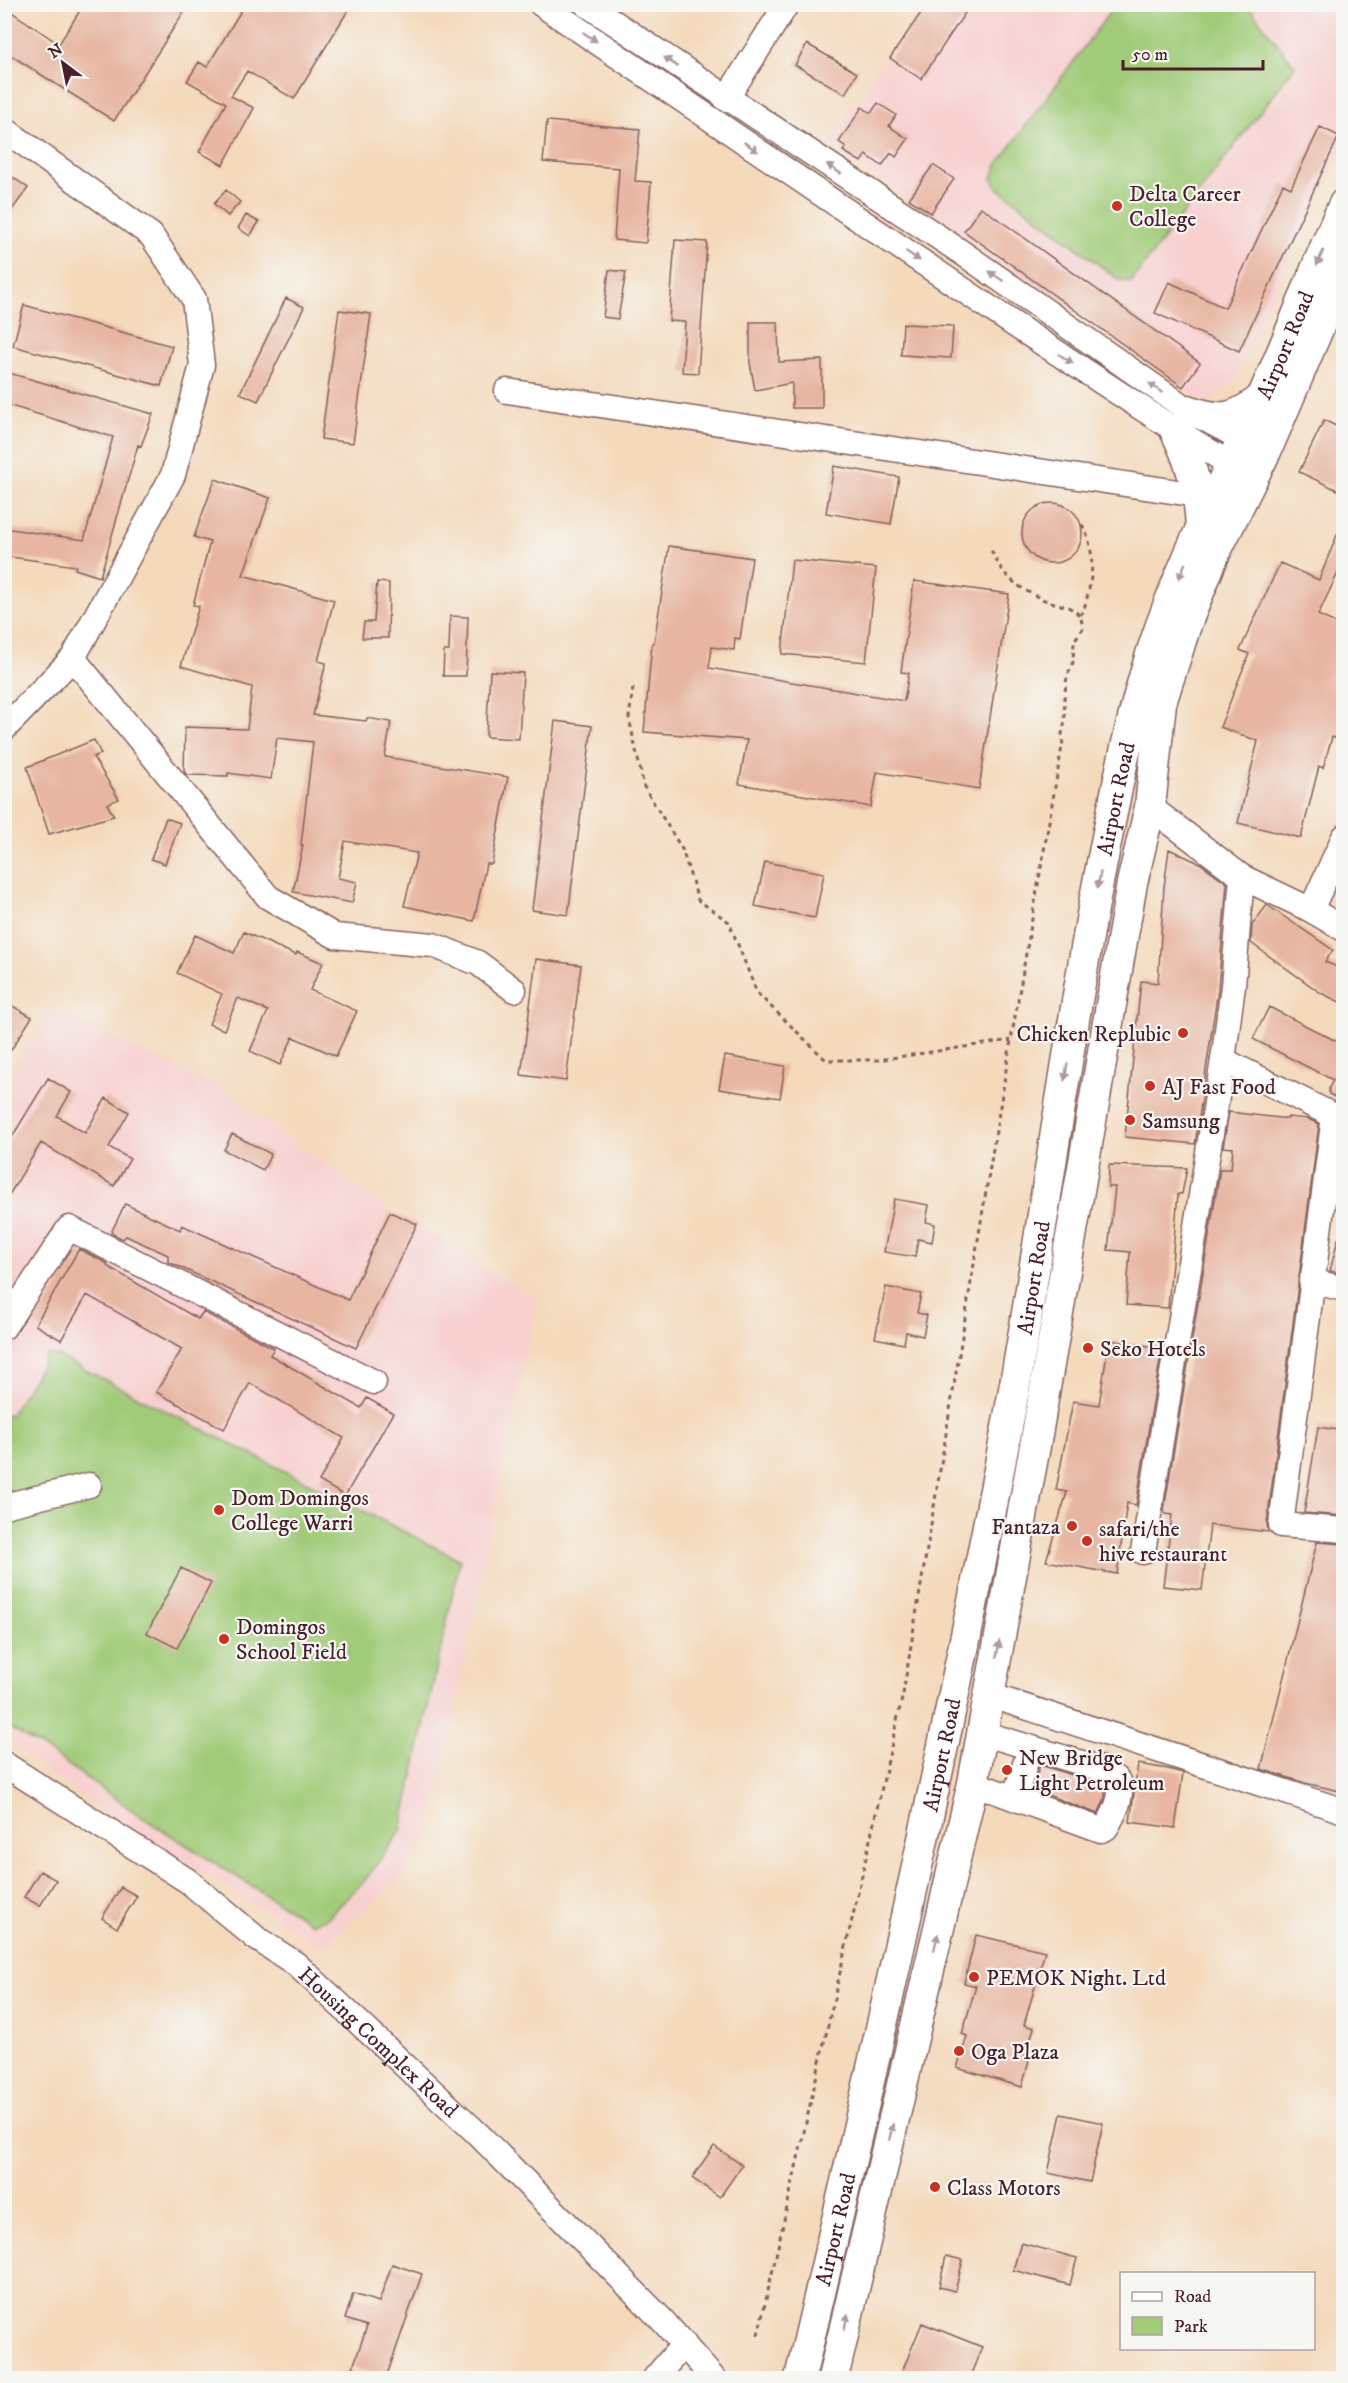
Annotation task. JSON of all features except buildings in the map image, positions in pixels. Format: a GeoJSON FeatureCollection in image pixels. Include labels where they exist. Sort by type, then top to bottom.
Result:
{"type":"FeatureCollection","features":[{"type":"Feature","properties":{"kind":"main road","name":"Airport Road"},"geometry":{"type":"LineString","coordinates":[[833,2379],[973,1783],[1132,884],[1150,807],[1161,703],[1186,622],[1213,557],[1247,459],[1262,398],[1344,204]]}},
{"type":"Feature","properties":{"kind":"main road","name":"Airport Road"},"geometry":{"type":"LineString","coordinates":[[800,2379],[940,1767],[1011,1406],[1080,980],[1108,835],[1151,656],[1172,595],[1201,528],[1247,459],[1344,268]]}},
{"type":"Feature","properties":{"kind":"main road"},"geometry":{"type":"LineString","coordinates":[[1201,528],[1198,495],[1181,420],[1206,416],[1238,415],[1262,398]]}},
{"type":"Feature","properties":{"kind":"main road"},"geometry":{"type":"LineString","coordinates":[[914,1881],[949,1886]]}},
{"type":"Feature","properties":{"kind":"street"},"geometry":{"type":"LineString","coordinates":[[541,4],[1181,420],[1247,459]]}},
{"type":"Feature","properties":{"kind":"street"},"geometry":{"type":"LineString","coordinates":[[586,4],[726,99],[962,252],[1181,420]]}},
{"type":"Feature","properties":{"kind":"street"},"geometry":{"type":"LineString","coordinates":[[726,99],[787,4]]}},
{"type":"Feature","properties":{"kind":"street"},"geometry":{"type":"LineString","coordinates":[[4,129],[152,235],[194,299],[202,365],[173,475],[74,658],[4,729]]}},
{"type":"Feature","properties":{"kind":"street"},"geometry":{"type":"LineString","coordinates":[[507,391],[1198,495]]}},
{"type":"Feature","properties":{"kind":"street"},"geometry":{"type":"LineString","coordinates":[[74,658],[268,897],[336,936],[433,945],[478,963],[514,990]]}},
{"type":"Feature","properties":{"kind":"street"},"geometry":{"type":"LineString","coordinates":[[4,699],[31,701]]}},
{"type":"Feature","properties":{"kind":"street"},"geometry":{"type":"LineString","coordinates":[[1150,807],[1242,877],[1311,910],[1344,929]]}},
{"type":"Feature","properties":{"kind":"street"},"geometry":{"type":"LineString","coordinates":[[1311,910],[1344,837]]}},
{"type":"Feature","properties":{"kind":"street"},"geometry":{"type":"LineString","coordinates":[[1143,1552],[1223,1060],[1233,986],[1242,877]]}},
{"type":"Feature","properties":{"kind":"street"},"geometry":{"type":"LineString","coordinates":[[1223,1060],[1339,1119],[1311,1281],[1281,1525],[1344,1530]]}},
{"type":"Feature","properties":{"kind":"street"},"geometry":{"type":"LineString","coordinates":[[4,1327],[69,1228],[374,1382]]}},
{"type":"Feature","properties":{"kind":"street"},"geometry":{"type":"LineString","coordinates":[[1311,1281],[1344,1289]]}},
{"type":"Feature","properties":{"kind":"street"},"geometry":{"type":"LineString","coordinates":[[4,1506],[89,1485]]}},
{"type":"Feature","properties":{"kind":"street"},"geometry":{"type":"LineString","coordinates":[[989,1695],[1344,1811]]}},
{"type":"Feature","properties":{"kind":"street"},"geometry":{"type":"LineString","coordinates":[[973,1783],[1101,1830],[1106,1828],[1114,1813],[1120,1791],[1117,1780],[1102,1769],[982,1733]]}},
{"type":"Feature","properties":{"kind":"street"},"geometry":{"type":"LineString","coordinates":[[1014,1798],[1030,1749]]}},
{"type":"Feature","properties":{"kind":"street","name":"Housing Complex Road"},"geometry":{"type":"LineString","coordinates":[[4,1764],[188,1881],[256,1938],[296,1964],[345,2007],[477,2133],[684,2344],[713,2377]]}},
{"type":"Feature","properties":{"kind":"street"},"geometry":{"type":"LineString","coordinates":[[790,2379],[809,2338]]}},
{"type":"Feature","properties":{"kind":"street"},"geometry":{"type":"LineString","coordinates":[[655,2379],[684,2344]]}},
{"type":"Feature","properties":{"kind":"path"},"geometry":{"type":"LineString","coordinates":[[1080,615],[1088,594],[1092,559],[1091,549],[1081,523]]}},
{"type":"Feature","properties":{"kind":"path"},"geometry":{"type":"LineString","coordinates":[[758,2335],[903,1694],[1063,741],[1067,677],[1073,662],[1074,641],[1083,628],[1080,615],[1069,606],[1041,598],[1017,585],[1001,569],[990,548]]}},
{"type":"Feature","properties":{"kind":"path"},"geometry":{"type":"LineString","coordinates":[[633,688],[629,718],[644,787],[682,849],[698,900],[729,922],[757,993],[826,1060],[878,1060],[1011,1040]]}},
{"type":"Feature","properties":{"kind":"shaded area","name":"Delta Career College"},"geometry":{"type":"Polygon","coordinates":[[[924,5],[1320,5],[1343,39],[1343,144],[1233,382],[1206,403],[828,144],[924,5]]]}},
{"type":"Feature","properties":{"kind":"shaded area","name":"Dom Domingos College Warri"},"geometry":{"type":"Polygon","coordinates":[[[53,1009],[214,1085],[390,1212],[417,1224],[537,1300],[431,1829],[400,1879],[322,1947],[103,1811],[5,1741],[5,1082],[53,1009]]]}},
{"type":"Feature","properties":{"kind":"green space"},"geometry":{"type":"Polygon","coordinates":[[[1115,5],[1247,5],[1295,66],[1131,282],[1119,280],[997,187],[992,178],[997,165],[1115,5]]]}},
{"type":"Feature","properties":{"kind":"green space","name":"Domingos School Field"},"geometry":{"type":"Polygon","coordinates":[[[47,1354],[58,1356],[460,1560],[401,1831],[365,1880],[326,1919],[311,1923],[143,1818],[51,1753],[5,1725],[5,1414],[11,1415],[47,1354]]]}},
{"type":"Feature","properties":{"kind":"place","name":"Delta Career College"},"geometry":{"type":"Point","coordinates":[1117,206]}},
{"type":"Feature","properties":{"kind":"place","name":"Chicken Replubic"},"geometry":{"type":"Point","coordinates":[1183,1033]}},
{"type":"Feature","properties":{"kind":"place","name":"AJ Fast Food"},"geometry":{"type":"Point","coordinates":[1150,1086]}},
{"type":"Feature","properties":{"kind":"place","name":"Samsung"},"geometry":{"type":"Point","coordinates":[1130,1120]}},
{"type":"Feature","properties":{"kind":"place","name":"Seko Hotels"},"geometry":{"type":"Point","coordinates":[1088,1348]}},
{"type":"Feature","properties":{"kind":"place","name":"Dom Domingos College Warri"},"geometry":{"type":"Point","coordinates":[219,1510]}},
{"type":"Feature","properties":{"kind":"place","name":"Fantaza"},"geometry":{"type":"Point","coordinates":[1072,1526]}},
{"type":"Feature","properties":{"kind":"place","name":"safari/the hive restaurant"},"geometry":{"type":"Point","coordinates":[1087,1541]}},
{"type":"Feature","properties":{"kind":"place","name":"Domingos School Field"},"geometry":{"type":"Point","coordinates":[224,1639]}},
{"type":"Feature","properties":{"kind":"place","name":"New Bridge Light Petroleum"},"geometry":{"type":"Point","coordinates":[1007,1770]}},
{"type":"Feature","properties":{"kind":"place","name":"PEMOK Night. Ltd"},"geometry":{"type":"Point","coordinates":[974,1977]}},
{"type":"Feature","properties":{"kind":"place","name":"Oga Plaza"},"geometry":{"type":"Point","coordinates":[959,2051]}},
{"type":"Feature","properties":{"kind":"place","name":"Class Motors"},"geometry":{"type":"Point","coordinates":[935,2187]}}]}
